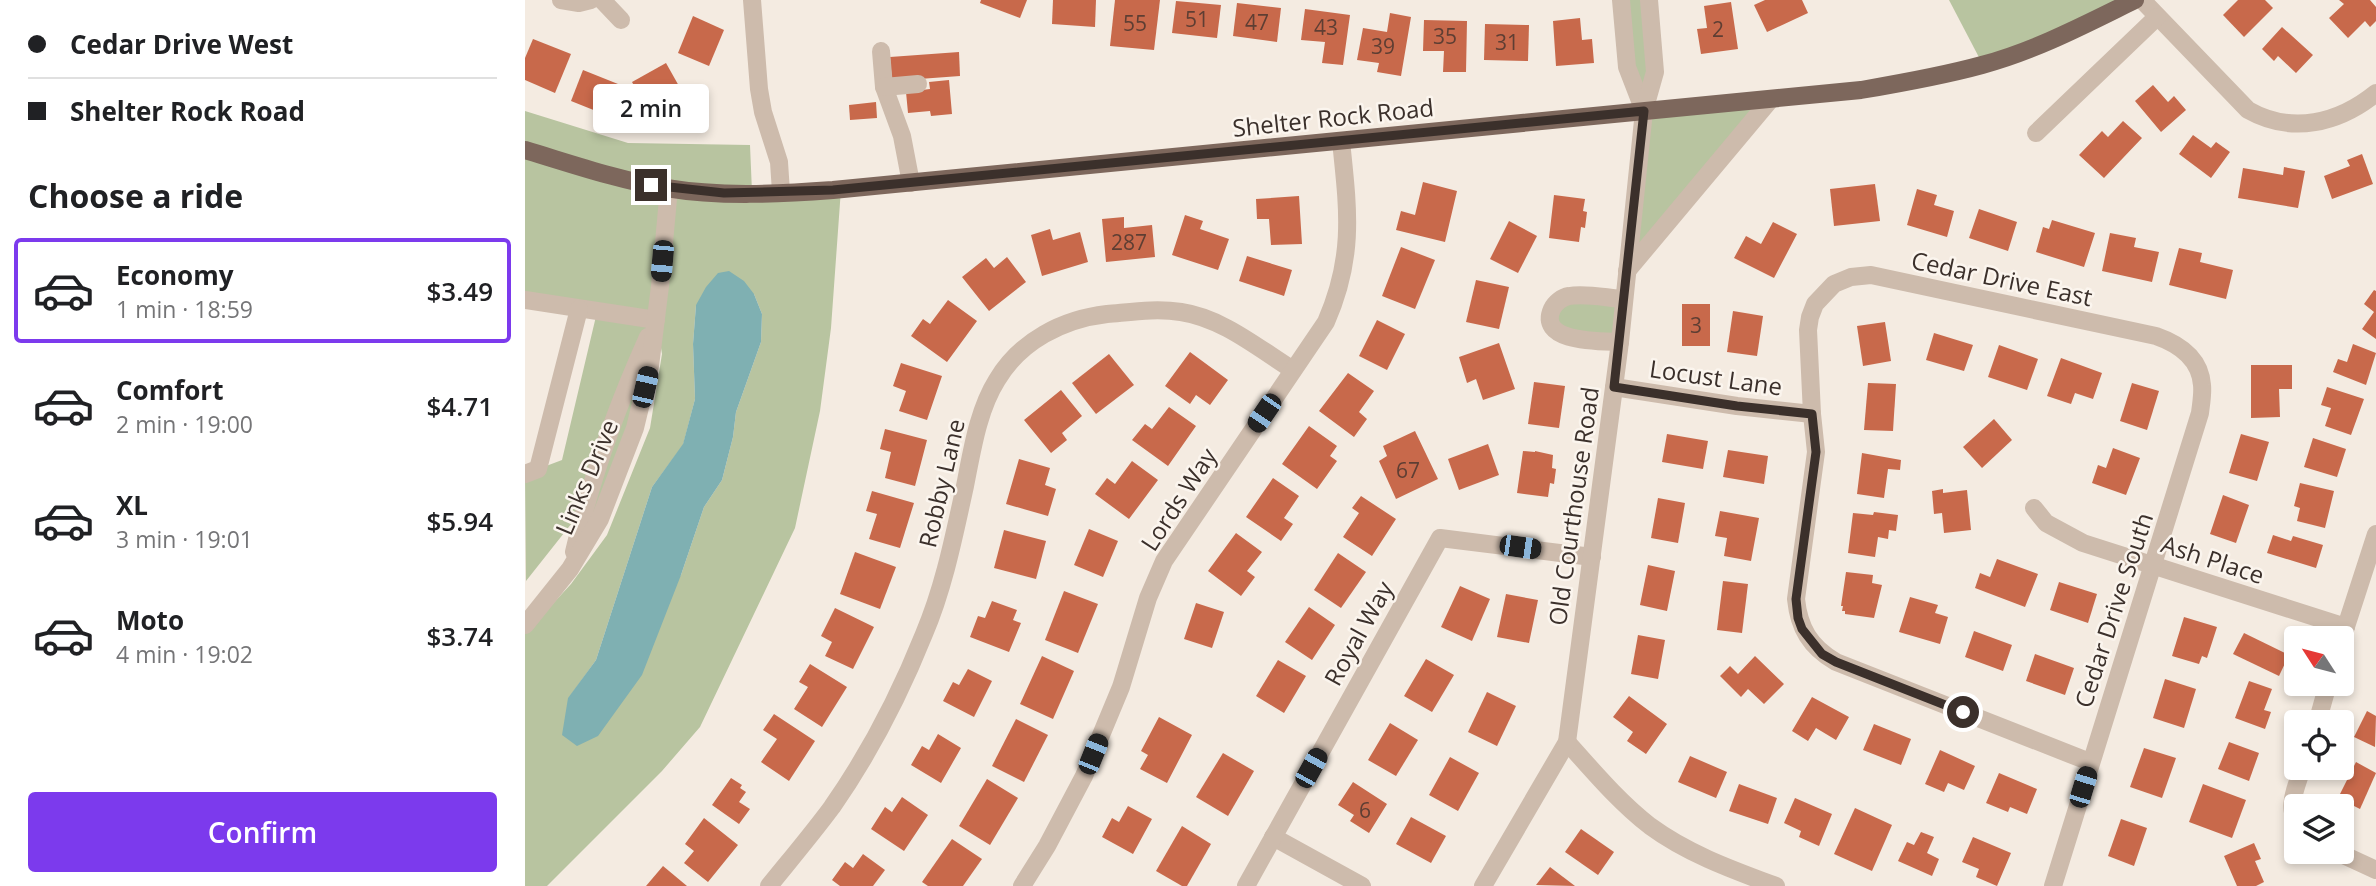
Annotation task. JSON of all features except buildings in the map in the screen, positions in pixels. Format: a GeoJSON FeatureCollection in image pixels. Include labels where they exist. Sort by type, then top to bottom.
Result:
{"type":"FeatureCollection","features":[{"type":"Feature","properties":{"kind":"main road","name":"Shelter Rock Road"},"geometry":{"type":"LineString","coordinates":[[525,150],[603,174],[669,188],[724,193],[833,190],[911,183],[1861,90],[1983,65],[2084,25],[2135,0]]}},
{"type":"Feature","properties":{"kind":"street"},"geometry":{"type":"LineString","coordinates":[[561,0],[579,3],[591,0]]}},
{"type":"Feature","properties":{"kind":"street"},"geometry":{"type":"LineString","coordinates":[[602,0],[621,20]]}},
{"type":"Feature","properties":{"kind":"street"},"geometry":{"type":"LineString","coordinates":[[752,0],[762,112],[779,162],[781,192]]}},
{"type":"Feature","properties":{"kind":"street"},"geometry":{"type":"LineString","coordinates":[[1621,0],[1627,67],[1644,111]]}},
{"type":"Feature","properties":{"kind":"street","name":"Old Courthouse Road"},"geometry":{"type":"LineString","coordinates":[[1483,886],[1567,742],[1625,299],[1644,111],[1655,72],[1649,0]]}},
{"type":"Feature","properties":{"kind":"street"},"geometry":{"type":"LineString","coordinates":[[2143,0],[2248,110],[2260,117],[2291,124],[2323,122],[2348,114],[2376,93]]}},
{"type":"Feature","properties":{"kind":"street"},"geometry":{"type":"LineString","coordinates":[[2036,133],[2157,17]]}},
{"type":"Feature","properties":{"kind":"street"},"geometry":{"type":"LineString","coordinates":[[881,51],[884,87],[902,136],[911,183]]}},
{"type":"Feature","properties":{"kind":"street"},"geometry":{"type":"LineString","coordinates":[[884,87],[918,84]]}},
{"type":"Feature","properties":{"kind":"street"},"geometry":{"type":"LineString","coordinates":[[1627,271],[1771,99]]}},
{"type":"Feature","properties":{"kind":"street","name":"Lords Way"},"geometry":{"type":"LineString","coordinates":[[1022,886],[1047,846],[1084,776],[1121,687],[1148,598],[1164,561],[1326,322],[1337,297],[1345,267],[1349,220],[1341,141]]}},
{"type":"Feature","properties":{"kind":"street","name":"Links Drive"},"geometry":{"type":"LineString","coordinates":[[525,625],[570,569],[584,509],[617,411],[656,320],[669,188]]}},
{"type":"Feature","properties":{"kind":"street","name":"Cedar Drive East"},"geometry":{"type":"LineString","coordinates":[[1812,414],[1808,330],[1815,304],[1834,284],[1851,277],[1871,275],[2156,336],[2172,341],[2185,350]]}},
{"type":"Feature","properties":{"kind":"street"},"geometry":{"type":"LineString","coordinates":[[1619,342],[1566,337],[1554,328],[1550,316],[1556,304],[1566,297],[1625,299]]}},
{"type":"Feature","properties":{"kind":"street"},"geometry":{"type":"LineString","coordinates":[[525,300],[656,320]]}},
{"type":"Feature","properties":{"kind":"street"},"geometry":{"type":"LineString","coordinates":[[532,472],[579,309]]}},
{"type":"Feature","properties":{"kind":"street","name":"Robby Lane"},"geometry":{"type":"LineString","coordinates":[[769,886],[832,807],[872,744],[924,634],[950,556],[984,408],[996,380],[1012,359],[1032,342],[1058,326],[1089,316],[1153,310],[1182,312],[1218,323],[1293,370]]}},
{"type":"Feature","properties":{"kind":"street","name":"Cedar Drive South"},"geometry":{"type":"LineString","coordinates":[[2053,886],[2200,413],[2203,384],[2194,361],[2185,350]]}},
{"type":"Feature","properties":{"kind":"street","name":"Locust Lane"},"geometry":{"type":"LineString","coordinates":[[1614,387],[1737,406],[1812,414]]}},
{"type":"Feature","properties":{"kind":"street"},"geometry":{"type":"LineString","coordinates":[[1812,414],[1816,452],[1796,599],[1798,618],[1813,646],[1836,662],[2090,762]]}},
{"type":"Feature","properties":{"kind":"street","name":"Ash Place"},"geometry":{"type":"LineString","coordinates":[[2034,508],[2046,523],[2083,543],[2153,565],[2319,626]]}},
{"type":"Feature","properties":{"kind":"street"},"geometry":{"type":"LineString","coordinates":[[2347,626],[2376,534]]}},
{"type":"Feature","properties":{"kind":"street","name":"Royal Way"},"geometry":{"type":"LineString","coordinates":[[1246,886],[1440,538],[1592,557]]}},
{"type":"Feature","properties":{"kind":"street"},"geometry":{"type":"LineString","coordinates":[[1567,742],[1629,808],[1651,827],[1742,880],[1776,886]]}},
{"type":"Feature","properties":{"kind":"street"},"geometry":{"type":"LineString","coordinates":[[1273,837],[1362,886]]}},
{"type":"Feature","properties":{"kind":"street"},"geometry":{"type":"LineString","coordinates":[[2354,860],[2376,870]]}},
{"type":"Feature","properties":{"kind":"green space"},"geometry":{"type":"Polygon","coordinates":[[[1621,0],[1649,0],[1655,72],[1644,111],[1621,0]]]}},
{"type":"Feature","properties":{"kind":"green space"},"geometry":{"type":"Polygon","coordinates":[[[1949,0],[2135,0],[1983,65],[1949,0]]]}},
{"type":"Feature","properties":{"kind":"green space"},"geometry":{"type":"Polygon","coordinates":[[[1771,99],[1627,271],[1644,111],[1771,99]]]}},
{"type":"Feature","properties":{"kind":"green space"},"geometry":{"type":"Polygon","coordinates":[[[525,111],[628,143],[750,145],[752,192],[841,189],[831,328],[820,411],[795,528],[700,727],[662,771],[547,886],[525,886],[525,634],[571,584],[607,535],[650,428],[662,354],[657,323],[650,366],[600,519],[583,509],[526,581],[525,474],[562,460],[597,312],[525,300],[525,111]],[[754,294],[696,305],[693,344],[695,399],[683,445],[652,487],[596,660],[568,699],[681,575],[704,507],[722,480],[733,437],[736,412],[761,342],[762,314],[754,294]]]}},
{"type":"Feature","properties":{"kind":"green space"},"geometry":{"type":"Polygon","coordinates":[[[1624,299],[1620,342],[1566,337],[1552,310],[1556,304],[1624,299]]]}},
{"type":"Feature","properties":{"kind":"water"},"geometry":{"type":"Polygon","coordinates":[[[729,271],[744,281],[754,294],[762,314],[761,342],[736,412],[733,437],[722,480],[704,507],[642,675],[598,736],[577,746],[562,735],[568,698],[596,660],[652,487],[683,444],[695,399],[693,344],[696,305],[718,273],[729,271]]]}},
{"type":"Feature","properties":{"kind":"route"},"geometry":{"type":"LineString","coordinates":[[651,185],[724,193],[833,190],[1644,111],[1614,387],[1737,406],[1812,414],[1816,452],[1796,599],[1802,629],[1813,646],[1836,662],[1963,712]]}}]}
